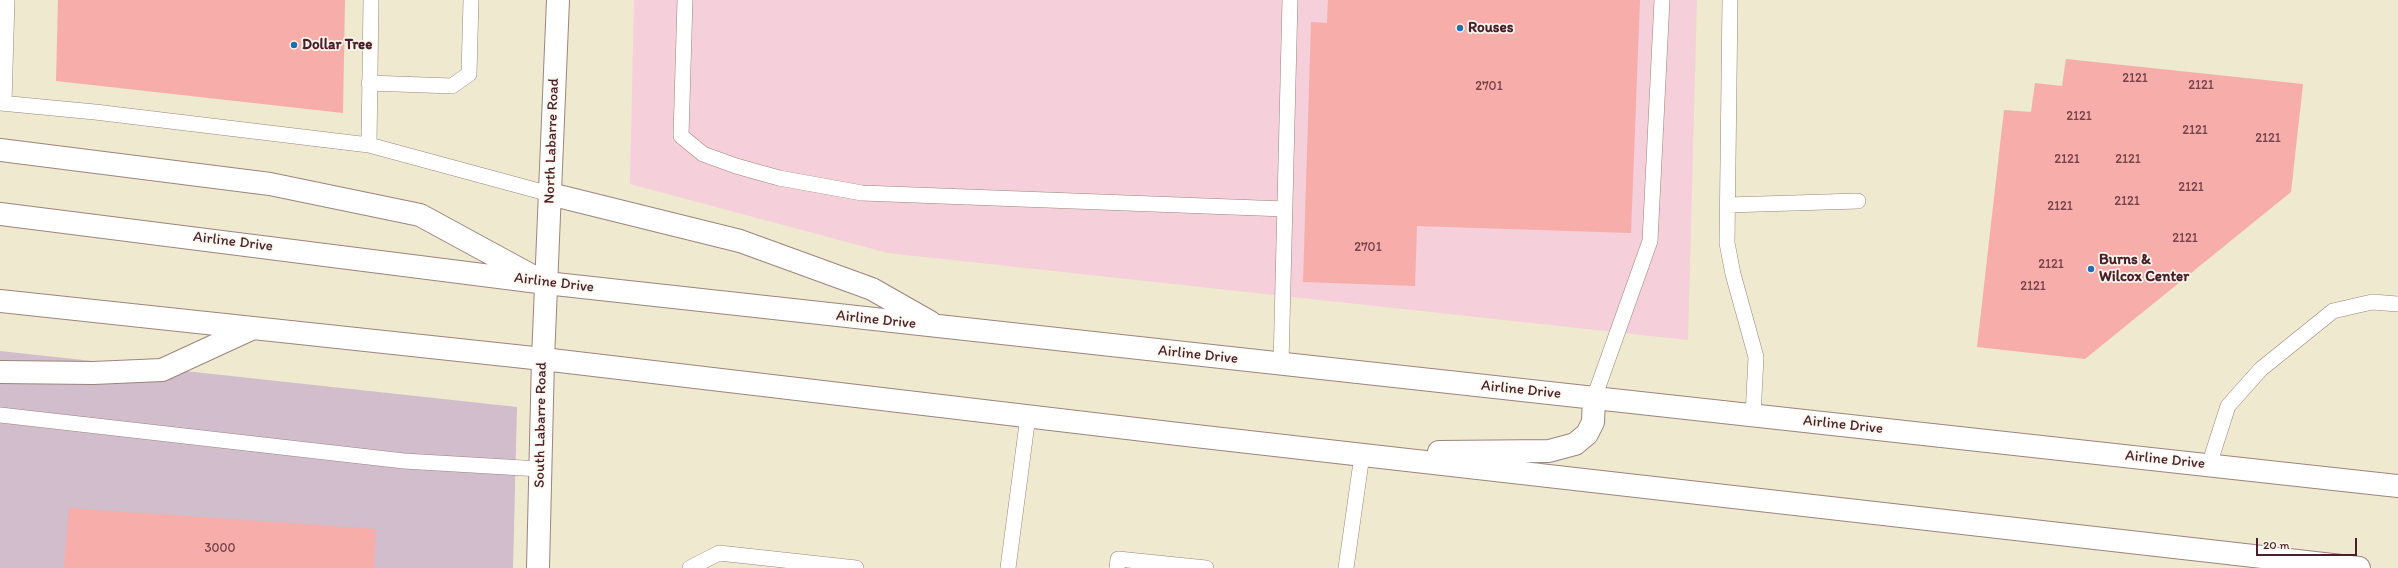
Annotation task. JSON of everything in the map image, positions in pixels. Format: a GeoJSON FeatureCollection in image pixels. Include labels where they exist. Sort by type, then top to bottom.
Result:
{"type":"FeatureCollection","features":[{"type":"Feature","properties":{"kind":"main road","name":"North Labarre Road"},"geometry":{"type":"LineString","coordinates":[[546,283],[558,0]]}},
{"type":"Feature","properties":{"kind":"main road"},"geometry":{"type":"LineString","coordinates":[[0,150],[270,184],[420,215],[546,283]]}},
{"type":"Feature","properties":{"kind":"main road"},"geometry":{"type":"LineString","coordinates":[[550,194],[740,241],[872,288],[938,326]]}},
{"type":"Feature","properties":{"kind":"main road","name":"Airline Drive"},"geometry":{"type":"LineString","coordinates":[[0,214],[546,283],[2398,486]]}},
{"type":"Feature","properties":{"kind":"main road","name":"South Labarre Road"},"geometry":{"type":"LineString","coordinates":[[538,568],[542,359],[546,283]]}},
{"type":"Feature","properties":{"kind":"main road"},"geometry":{"type":"LineString","coordinates":[[0,301],[542,359],[1353,454],[2359,568]]}},
{"type":"Feature","properties":{"kind":"main road"},"geometry":{"type":"LineString","coordinates":[[0,372],[93,373],[162,370],[251,329]]}},
{"type":"Feature","properties":{"kind":"main road"},"geometry":{"type":"LineString","coordinates":[[1353,454],[1549,451],[1575,444],[1587,434],[1593,422],[1594,398]]}},
{"type":"Feature","properties":{"kind":"lane"},"geometry":{"type":"LineString","coordinates":[[7,0],[2,103],[94,112],[369,145],[550,194]]}},
{"type":"Feature","properties":{"kind":"lane"},"geometry":{"type":"LineString","coordinates":[[369,145],[371,0]]}},
{"type":"Feature","properties":{"kind":"lane"},"geometry":{"type":"LineString","coordinates":[[369,83],[452,86],[469,74],[471,0]]}},
{"type":"Feature","properties":{"kind":"lane"},"geometry":{"type":"LineString","coordinates":[[685,0],[681,136],[703,154],[736,166],[779,178],[862,193],[1285,209]]}},
{"type":"Feature","properties":{"kind":"lane"},"geometry":{"type":"LineString","coordinates":[[1281,364],[1290,0]]}},
{"type":"Feature","properties":{"kind":"lane"},"geometry":{"type":"LineString","coordinates":[[1594,398],[1650,241],[1662,0]]}},
{"type":"Feature","properties":{"kind":"lane"},"geometry":{"type":"LineString","coordinates":[[1730,0],[1728,206],[1729,258],[1756,357],[1753,416]]}},
{"type":"Feature","properties":{"kind":"lane"},"geometry":{"type":"LineString","coordinates":[[1728,206],[1858,201]]}},
{"type":"Feature","properties":{"kind":"lane"},"geometry":{"type":"LineString","coordinates":[[2209,465],[2228,406],[2261,369],[2333,311],[2372,302],[2398,304]]}},
{"type":"Feature","properties":{"kind":"lane"},"geometry":{"type":"LineString","coordinates":[[0,415],[404,461],[540,469]]}},
{"type":"Feature","properties":{"kind":"lane"},"geometry":{"type":"LineString","coordinates":[[1008,568],[1028,416]]}},
{"type":"Feature","properties":{"kind":"lane"},"geometry":{"type":"LineString","coordinates":[[1346,568],[1353,454]]}},
{"type":"Feature","properties":{"kind":"lane"},"geometry":{"type":"LineString","coordinates":[[690,568],[719,553],[856,568]]}},
{"type":"Feature","properties":{"kind":"lane"},"geometry":{"type":"LineString","coordinates":[[1117,568],[1118,559],[1206,568]]}},
{"type":"Feature","properties":{"kind":"shaded area"},"geometry":{"type":"Polygon","coordinates":[[[634,0],[1697,0],[1688,340],[888,253],[630,184],[634,0]]]}},
{"type":"Feature","properties":{"kind":"shaded area"},"geometry":{"type":"Polygon","coordinates":[[[0,351],[517,407],[513,568],[0,568],[0,351]]]}},
{"type":"Feature","properties":{"kind":"building"},"geometry":{"type":"Polygon","coordinates":[[[58,0],[345,0],[343,113],[56,81],[58,0]]]}},
{"type":"Feature","properties":{"kind":"building"},"geometry":{"type":"Polygon","coordinates":[[[1328,0],[1640,0],[1631,233],[1417,226],[1415,286],[1303,282],[1311,22],[1327,23],[1328,0]]]}},
{"type":"Feature","properties":{"kind":"building","name":"Burns & Wilcox Center"},"geometry":{"type":"Polygon","coordinates":[[[2066,59],[2303,84],[2291,192],[2085,359],[1977,347],[2004,110],[2031,112],[2035,83],[2062,86],[2066,59]]]}},
{"type":"Feature","properties":{"kind":"building"},"geometry":{"type":"Polygon","coordinates":[[[69,508],[376,529],[374,568],[64,568],[69,508]]]}},
{"type":"Feature","properties":{"kind":"place","name":"Rouses"},"geometry":{"type":"Point","coordinates":[1460,28]}},
{"type":"Feature","properties":{"kind":"place","name":"Dollar Tree"},"geometry":{"type":"Point","coordinates":[294,45]}},
{"type":"Feature","properties":{"kind":"place","name":"Burns & Wilcox Center"},"geometry":{"type":"Point","coordinates":[2091,269]}}]}
